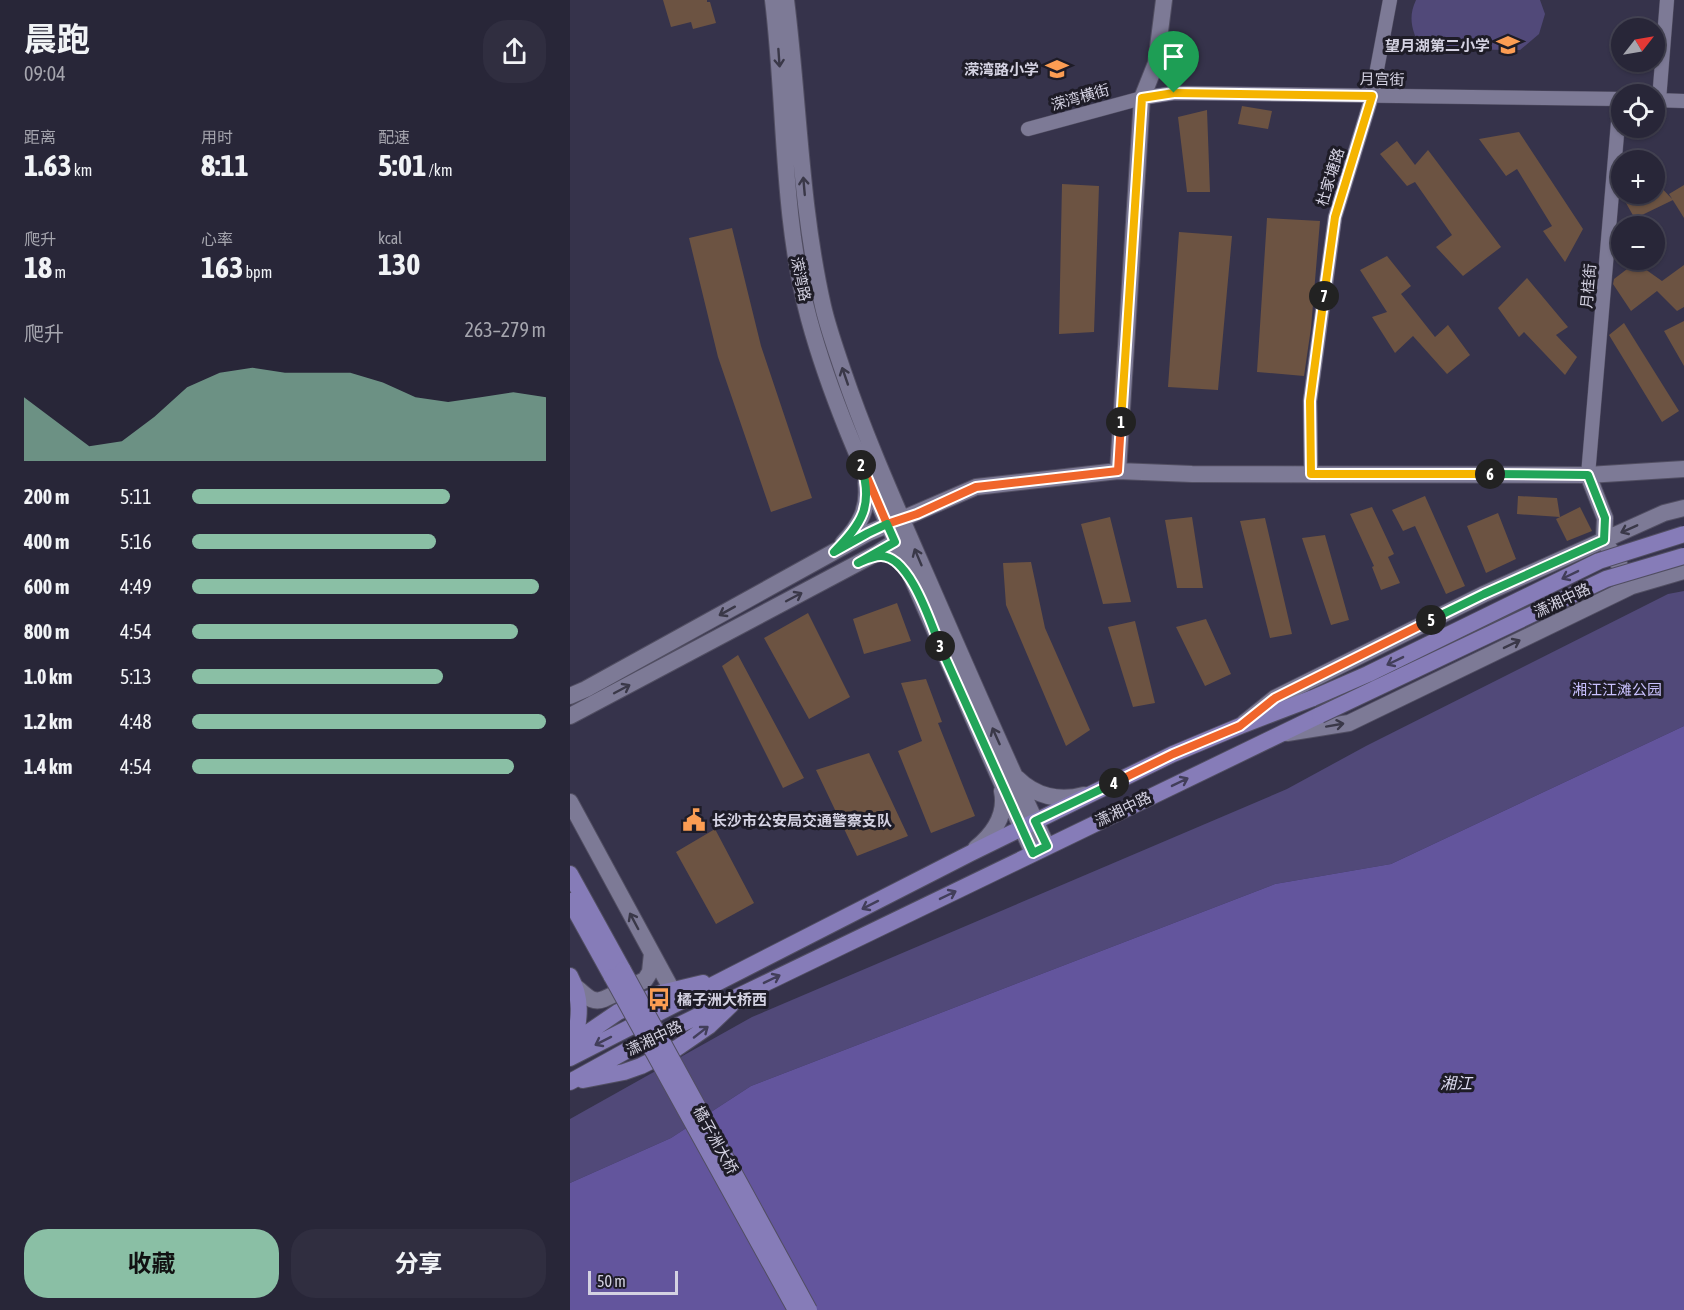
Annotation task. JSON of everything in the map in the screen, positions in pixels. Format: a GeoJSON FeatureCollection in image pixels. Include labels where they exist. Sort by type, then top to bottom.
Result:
{"type":"FeatureCollection","features":[{"type":"Feature","properties":{"kind":"main road","name":"溁湾路"},"geometry":{"type":"LineString","coordinates":[[773,0],[795,257],[809,318],[826,375],[861,463],[898,530]]}},
{"type":"Feature","properties":{"kind":"main road"},"geometry":{"type":"LineString","coordinates":[[786,0],[806,214],[823,308],[898,530],[912,580],[1004,771],[1002,813],[988,838],[971,853]]}},
{"type":"Feature","properties":{"kind":"main road"},"geometry":{"type":"LineString","coordinates":[[1118,471],[1142,98],[1156,63],[1164,0]]}},
{"type":"Feature","properties":{"kind":"main road"},"geometry":{"type":"LineString","coordinates":[[834,552],[863,515],[867,496],[866,480],[861,463]]}},
{"type":"Feature","properties":{"kind":"main road"},"geometry":{"type":"LineString","coordinates":[[858,563],[898,530],[976,487],[1118,471],[1192,474],[1588,475],[1684,469]]}},
{"type":"Feature","properties":{"kind":"main road"},"geometry":{"type":"LineString","coordinates":[[1663,470],[1682,477],[1684,480]]}},
{"type":"Feature","properties":{"kind":"main road"},"geometry":{"type":"LineString","coordinates":[[1588,475],[1605,518],[1604,540],[1632,586]]}},
{"type":"Feature","properties":{"kind":"main road"},"geometry":{"type":"LineString","coordinates":[[1240,726],[1275,698],[1484,594],[1664,513],[1684,508]]}},
{"type":"Feature","properties":{"kind":"main road"},"geometry":{"type":"LineString","coordinates":[[570,696],[868,533],[898,530]]}},
{"type":"Feature","properties":{"kind":"main road"},"geometry":{"type":"LineString","coordinates":[[898,530],[1040,849]]}},
{"type":"Feature","properties":{"kind":"main road","name":"潇湘中路"},"geometry":{"type":"LineString","coordinates":[[571,1048],[728,978],[1028,824],[1173,754],[1368,674],[1599,561],[1684,534]]}},
{"type":"Feature","properties":{"kind":"main road","name":"潇湘中路"},"geometry":{"type":"LineString","coordinates":[[570,1082],[627,1051],[1040,849],[1606,579],[1684,555]]}},
{"type":"Feature","properties":{"kind":"main road"},"geometry":{"type":"LineString","coordinates":[[571,716],[858,563],[881,556],[889,557],[912,580]]}},
{"type":"Feature","properties":{"kind":"main road"},"geometry":{"type":"LineString","coordinates":[[1277,735],[1349,723],[1632,586],[1684,571]]}},
{"type":"Feature","properties":{"kind":"main road"},"geometry":{"type":"LineString","coordinates":[[1004,771],[1035,792],[1049,797],[1064,799],[1091,794]]}},
{"type":"Feature","properties":{"kind":"main road"},"geometry":{"type":"LineString","coordinates":[[570,802],[672,990]]}},
{"type":"Feature","properties":{"kind":"main road"},"geometry":{"type":"LineString","coordinates":[[570,874],[617,973]]}},
{"type":"Feature","properties":{"kind":"main road"},"geometry":{"type":"LineString","coordinates":[[570,901],[617,973]]}},
{"type":"Feature","properties":{"kind":"main road"},"geometry":{"type":"LineString","coordinates":[[573,982],[592,1000],[598,1002],[645,980],[651,972],[652,953]]}},
{"type":"Feature","properties":{"kind":"main road","name":"橘子洲大桥"},"geometry":{"type":"LineString","coordinates":[[617,973],[796,1310]]}},
{"type":"Feature","properties":{"kind":"main road","name":"橘子洲大桥"},"geometry":{"type":"LineString","coordinates":[[617,973],[809,1310]]}},
{"type":"Feature","properties":{"kind":"main road"},"geometry":{"type":"LineString","coordinates":[[571,1048],[618,1012],[661,993],[728,978]]}},
{"type":"Feature","properties":{"kind":"main road"},"geometry":{"type":"LineString","coordinates":[[571,1048],[578,1027],[579,1012],[573,982]]}},
{"type":"Feature","properties":{"kind":"street","name":"杜家塘路"},"geometry":{"type":"LineString","coordinates":[[1311,474],[1310,401],[1335,217],[1372,96],[1390,0]]}},
{"type":"Feature","properties":{"kind":"street"},"geometry":{"type":"LineString","coordinates":[[1659,84],[1667,0]]}},
{"type":"Feature","properties":{"kind":"street","name":"月宫街"},"geometry":{"type":"LineString","coordinates":[[1142,98],[1174,93],[1611,99]]}},
{"type":"Feature","properties":{"kind":"street","name":"溁湾横街"},"geometry":{"type":"LineString","coordinates":[[1028,129],[1142,98]]}},
{"type":"Feature","properties":{"kind":"street"},"geometry":{"type":"LineString","coordinates":[[1665,100],[1684,101]]}},
{"type":"Feature","properties":{"kind":"street","name":"月桂街"},"geometry":{"type":"LineString","coordinates":[[1588,475],[1618,138]]}},
{"type":"Feature","properties":{"kind":"green space"},"geometry":{"type":"Polygon","coordinates":[[[1416,0],[1540,0],[1545,14],[1539,34],[1520,50],[1421,49],[1412,19],[1416,0]]]}},
{"type":"Feature","properties":{"kind":"green space","name":"湘江江滩公园"},"geometry":{"type":"Polygon","coordinates":[[[1684,591],[1684,726],[1391,864],[1275,884],[751,1086],[671,1138],[570,1183],[570,1119],[752,1017],[1287,789],[1366,746],[1668,594],[1684,591]]]}},
{"type":"Feature","properties":{"kind":"water","name":"湘江"},"geometry":{"type":"Polygon","coordinates":[[[1684,726],[1684,1310],[570,1310],[570,1183],[671,1138],[751,1086],[1275,884],[1391,864],[1684,726]]]}},
{"type":"Feature","properties":{"kind":"building"},"geometry":{"type":"Polygon","coordinates":[[[663,0],[707,0],[710,2],[716,23],[693,29],[691,22],[671,27],[663,0]]]}},
{"type":"Feature","properties":{"kind":"building"},"geometry":{"type":"Polygon","coordinates":[[[1242,106],[1272,111],[1268,129],[1238,124],[1242,106]]]}},
{"type":"Feature","properties":{"kind":"building"},"geometry":{"type":"Polygon","coordinates":[[[1207,110],[1210,192],[1187,192],[1178,117],[1207,110]]]}},
{"type":"Feature","properties":{"kind":"building"},"geometry":{"type":"Polygon","coordinates":[[[1519,132],[1583,229],[1565,262],[1543,231],[1552,226],[1517,169],[1506,176],[1479,139],[1519,132]]]}},
{"type":"Feature","properties":{"kind":"building"},"geometry":{"type":"Polygon","coordinates":[[[1397,141],[1415,165],[1428,150],[1501,247],[1463,276],[1436,247],[1452,235],[1415,182],[1407,186],[1380,154],[1397,141]]]}},
{"type":"Feature","properties":{"kind":"building"},"geometry":{"type":"Polygon","coordinates":[[[1062,184],[1099,186],[1094,332],[1059,334],[1062,184]]]}},
{"type":"Feature","properties":{"kind":"building"},"geometry":{"type":"Polygon","coordinates":[[[1684,185],[1684,218],[1669,194],[1684,185]]]}},
{"type":"Feature","properties":{"kind":"building"},"geometry":{"type":"Polygon","coordinates":[[[1665,192],[1673,200],[1665,204],[1665,192]]]}},
{"type":"Feature","properties":{"kind":"building"},"geometry":{"type":"Polygon","coordinates":[[[1627,204],[1665,204],[1643,216],[1633,216],[1627,204]]]}},
{"type":"Feature","properties":{"kind":"building"},"geometry":{"type":"Polygon","coordinates":[[[1267,218],[1320,221],[1311,328],[1304,376],[1257,372],[1267,218]]]}},
{"type":"Feature","properties":{"kind":"building"},"geometry":{"type":"Polygon","coordinates":[[[732,228],[761,346],[812,498],[771,512],[718,357],[689,238],[732,228]]]}},
{"type":"Feature","properties":{"kind":"building"},"geometry":{"type":"Polygon","coordinates":[[[1179,232],[1232,236],[1218,390],[1168,387],[1179,232]]]}},
{"type":"Feature","properties":{"kind":"building"},"geometry":{"type":"Polygon","coordinates":[[[1387,256],[1411,286],[1401,294],[1435,337],[1448,325],[1470,355],[1447,374],[1413,336],[1395,353],[1372,317],[1387,312],[1360,270],[1387,256]]]}},
{"type":"Feature","properties":{"kind":"building"},"geometry":{"type":"Polygon","coordinates":[[[1684,265],[1684,307],[1677,311],[1657,291],[1631,311],[1613,284],[1614,279],[1626,270],[1646,270],[1662,281],[1684,265]]]}},
{"type":"Feature","properties":{"kind":"building"},"geometry":{"type":"Polygon","coordinates":[[[1527,278],[1568,327],[1556,335],[1577,357],[1565,375],[1524,332],[1519,337],[1498,308],[1527,278]]]}},
{"type":"Feature","properties":{"kind":"building"},"geometry":{"type":"Polygon","coordinates":[[[1684,321],[1684,366],[1664,331],[1684,321]]]}},
{"type":"Feature","properties":{"kind":"building"},"geometry":{"type":"Polygon","coordinates":[[[1624,323],[1679,411],[1662,422],[1609,335],[1624,323]]]}},
{"type":"Feature","properties":{"kind":"building"},"geometry":{"type":"Polygon","coordinates":[[[1425,496],[1465,586],[1446,594],[1415,526],[1403,531],[1392,510],[1425,496]]]}},
{"type":"Feature","properties":{"kind":"building"},"geometry":{"type":"Polygon","coordinates":[[[1518,496],[1557,498],[1560,517],[1517,514],[1518,496]]]}},
{"type":"Feature","properties":{"kind":"building"},"geometry":{"type":"Polygon","coordinates":[[[1372,507],[1394,554],[1388,557],[1400,583],[1381,590],[1372,567],[1374,566],[1350,514],[1372,507]]]}},
{"type":"Feature","properties":{"kind":"building"},"geometry":{"type":"Polygon","coordinates":[[[1580,507],[1592,531],[1567,541],[1556,519],[1580,507]]]}},
{"type":"Feature","properties":{"kind":"building"},"geometry":{"type":"Polygon","coordinates":[[[1498,513],[1516,559],[1486,573],[1467,526],[1498,513]]]}},
{"type":"Feature","properties":{"kind":"building"},"geometry":{"type":"Polygon","coordinates":[[[1110,517],[1131,602],[1103,604],[1081,524],[1110,517]]]}},
{"type":"Feature","properties":{"kind":"building"},"geometry":{"type":"Polygon","coordinates":[[[1192,517],[1203,588],[1177,588],[1165,520],[1192,517]]]}},
{"type":"Feature","properties":{"kind":"building"},"geometry":{"type":"Polygon","coordinates":[[[1265,518],[1292,634],[1270,638],[1240,521],[1265,518]]]}},
{"type":"Feature","properties":{"kind":"building"},"geometry":{"type":"Polygon","coordinates":[[[1325,535],[1349,620],[1331,625],[1302,538],[1325,535]]]}},
{"type":"Feature","properties":{"kind":"building"},"geometry":{"type":"Polygon","coordinates":[[[1031,562],[1045,628],[1090,730],[1066,746],[1006,605],[1003,563],[1031,562]]]}},
{"type":"Feature","properties":{"kind":"building"},"geometry":{"type":"Polygon","coordinates":[[[897,603],[911,641],[864,654],[853,619],[897,603]]]}},
{"type":"Feature","properties":{"kind":"building"},"geometry":{"type":"Polygon","coordinates":[[[808,613],[850,697],[809,719],[764,638],[808,613]]]}},
{"type":"Feature","properties":{"kind":"building"},"geometry":{"type":"Polygon","coordinates":[[[1206,619],[1231,674],[1205,686],[1176,627],[1206,619]]]}},
{"type":"Feature","properties":{"kind":"building"},"geometry":{"type":"Polygon","coordinates":[[[1135,621],[1155,703],[1133,707],[1108,627],[1135,621]]]}},
{"type":"Feature","properties":{"kind":"building"},"geometry":{"type":"Polygon","coordinates":[[[738,655],[804,778],[783,788],[722,666],[738,655]]]}},
{"type":"Feature","properties":{"kind":"building"},"geometry":{"type":"Polygon","coordinates":[[[926,679],[942,722],[938,723],[975,816],[931,833],[898,751],[922,741],[901,683],[926,679]]]}},
{"type":"Feature","properties":{"kind":"building"},"geometry":{"type":"Polygon","coordinates":[[[869,753],[908,836],[857,856],[816,770],[869,753]]]}},
{"type":"Feature","properties":{"kind":"building"},"geometry":{"type":"Polygon","coordinates":[[[715,829],[754,903],[716,924],[676,852],[715,829]]]}},
{"type":"Feature","properties":{"kind":"place","name":"望月湖第二小学"},"geometry":{"type":"Point","coordinates":[1508,45]}},
{"type":"Feature","properties":{"kind":"place","name":"溁湾路小学"},"geometry":{"type":"Point","coordinates":[1057,69]}},
{"type":"Feature","properties":{"kind":"place","name":"长沙市公安局交通警察支队"},"geometry":{"type":"Point","coordinates":[694,820]}},
{"type":"Feature","properties":{"kind":"place","name":"橘子洲大桥西"},"geometry":{"type":"Point","coordinates":[659,999]}},
{"type":"Feature","properties":{"kind":"route"},"geometry":{"type":"LineString","coordinates":[[1174,93],[1142,98],[1118,471],[976,487],[917,514],[887,524],[861,463],[866,480],[866,506],[857,526],[834,552],[887,524],[895,542],[858,563],[873,557],[889,557],[912,580],[1033,853],[1047,846],[1035,821],[1173,754],[1240,726],[1275,698],[1484,594],[1604,540],[1605,518],[1588,475],[1311,474],[1310,401],[1335,217],[1372,96],[1174,93]]}}]}
